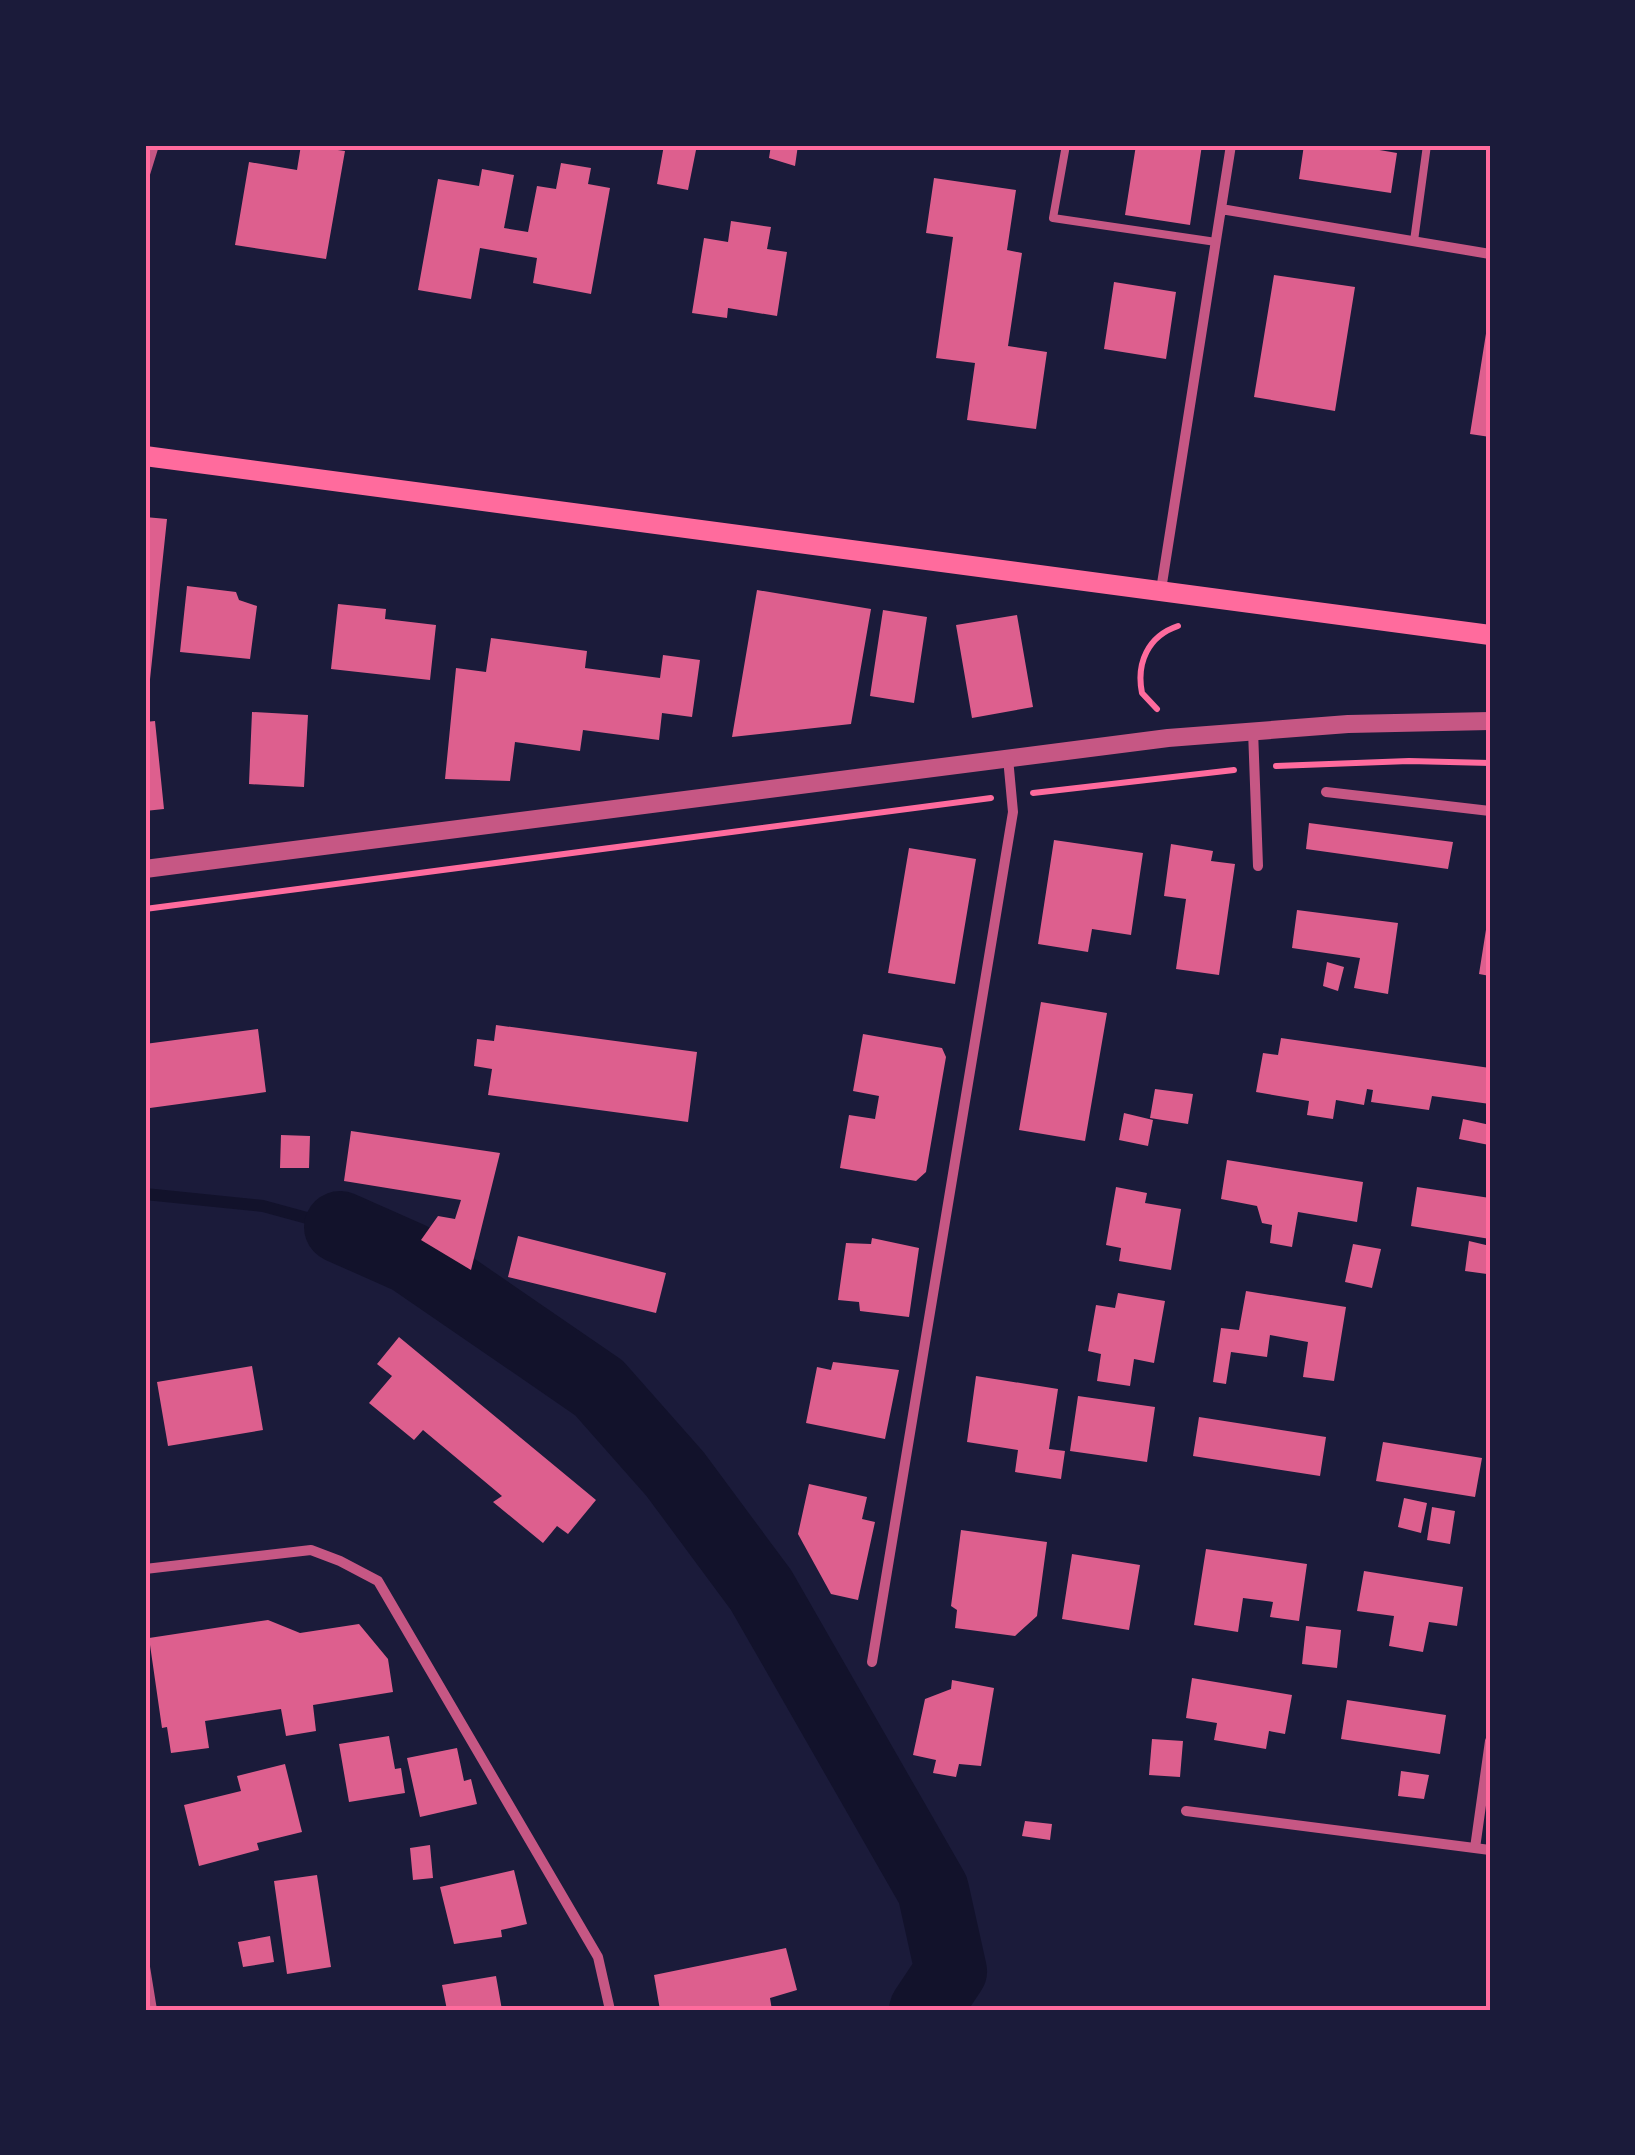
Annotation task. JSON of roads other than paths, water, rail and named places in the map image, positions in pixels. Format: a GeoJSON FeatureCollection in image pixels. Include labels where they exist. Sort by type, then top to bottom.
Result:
{"type":"FeatureCollection","features":[{"type":"Feature","properties":{"kind":"main road"},"geometry":{"type":"LineString","coordinates":[[145,456],[1490,636]]}},
{"type":"Feature","properties":{"kind":"street"},"geometry":{"type":"LineString","coordinates":[[145,174],[154,145]]}},
{"type":"Feature","properties":{"kind":"street"},"geometry":{"type":"LineString","coordinates":[[1161,590],[1231,145]]}},
{"type":"Feature","properties":{"kind":"street"},"geometry":{"type":"LineString","coordinates":[[1220,209],[1490,254]]}},
{"type":"Feature","properties":{"kind":"street"},"geometry":{"type":"LineString","coordinates":[[145,869],[1252,730],[1490,721]]}},
{"type":"Feature","properties":{"kind":"street"},"geometry":{"type":"LineString","coordinates":[[1252,730],[1258,866]]}},
{"type":"Feature","properties":{"kind":"street"},"geometry":{"type":"LineString","coordinates":[[872,1662],[1014,795],[1008,758]]}},
{"type":"Feature","properties":{"kind":"street"},"geometry":{"type":"LineString","coordinates":[[1326,792],[1490,812]]}},
{"type":"Feature","properties":{"kind":"street"},"geometry":{"type":"LineString","coordinates":[[145,1570],[311,1550],[378,1581],[598,1957],[610,2010]]}},
{"type":"Feature","properties":{"kind":"street"},"geometry":{"type":"LineString","coordinates":[[1475,1848],[1490,1742]]}},
{"type":"Feature","properties":{"kind":"street"},"geometry":{"type":"LineString","coordinates":[[1186,1810],[1490,1850]]}},
{"type":"Feature","properties":{"kind":"street"},"geometry":{"type":"LineString","coordinates":[[145,1967],[152,2010]]}},
{"type":"Feature","properties":{"kind":"lane"},"geometry":{"type":"LineString","coordinates":[[1066,145],[1053,218],[1216,242]]}},
{"type":"Feature","properties":{"kind":"lane"},"geometry":{"type":"LineString","coordinates":[[1414,241],[1427,145]]}},
{"type":"Feature","properties":{"kind":"waterway"},"geometry":{"type":"LineString","coordinates":[[145,1194],[263,1206],[340,1227]]}},
{"type":"Feature","properties":{"kind":"waterway"},"geometry":{"type":"LineString","coordinates":[[340,1227],[410,1258],[599,1388],[675,1474],[761,1590],[933,1890],[951,1971],[925,2010]]}}]}
